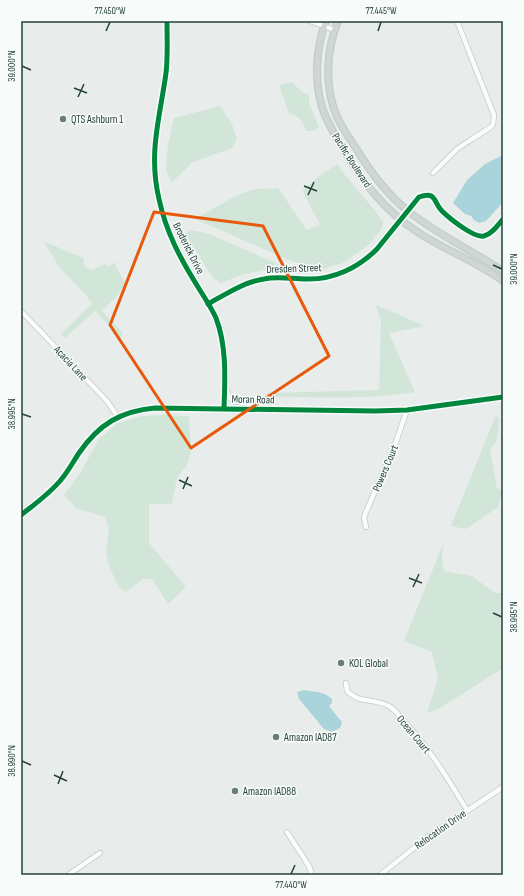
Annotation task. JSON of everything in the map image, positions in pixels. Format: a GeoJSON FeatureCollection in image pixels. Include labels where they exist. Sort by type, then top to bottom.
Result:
{"type":"FeatureCollection","features":[{"type":"Feature","properties":{"kind":"main road","name":"Pacific Boulevard"},"geometry":{"type":"LineString","coordinates":[[338,21],[334,30],[329,59],[331,97],[338,118],[361,156],[378,181],[408,210],[503,271]]}},
{"type":"Feature","properties":{"kind":"main road","name":"Pacific Boulevard"},"geometry":{"type":"LineString","coordinates":[[325,23],[319,48],[318,62],[318,84],[322,107],[333,133],[363,181],[400,220],[417,232],[483,267],[503,281]]}},
{"type":"Feature","properties":{"kind":"street","name":"Broderick Drive"},"geometry":{"type":"LineString","coordinates":[[167,21],[166,71],[154,148],[154,165],[157,190],[170,238],[216,318],[222,340],[224,408]]}},
{"type":"Feature","properties":{"kind":"street"},"geometry":{"type":"LineString","coordinates":[[310,21],[325,23],[334,30]]}},
{"type":"Feature","properties":{"kind":"street"},"geometry":{"type":"LineString","coordinates":[[433,173],[457,150],[491,127],[494,119],[494,115],[457,21]]}},
{"type":"Feature","properties":{"kind":"street","name":"Dresden Street"},"geometry":{"type":"LineString","coordinates":[[208,304],[241,286],[263,279],[277,277],[306,280],[337,275],[353,268],[377,249],[419,197],[426,195],[431,196],[436,200],[441,211],[477,236],[483,237],[489,234],[503,219]]}},
{"type":"Feature","properties":{"kind":"street","name":"Acacia Lane"},"geometry":{"type":"LineString","coordinates":[[21,311],[107,401],[118,417]]}},
{"type":"Feature","properties":{"kind":"street"},"geometry":{"type":"LineString","coordinates":[[224,383],[229,396],[234,401],[289,410]]}},
{"type":"Feature","properties":{"kind":"street","name":"Moran Road"},"geometry":{"type":"LineString","coordinates":[[21,514],[50,491],[68,471],[92,437],[105,425],[118,417],[131,412],[155,408],[354,411],[407,410],[503,397]]}},
{"type":"Feature","properties":{"kind":"street","name":"Powers Court"},"geometry":{"type":"LineString","coordinates":[[366,527],[364,518],[366,512],[396,442],[407,410]]}},
{"type":"Feature","properties":{"kind":"street","name":"Ocean Court"},"geometry":{"type":"LineString","coordinates":[[346,683],[347,691],[357,699],[380,702],[393,709],[421,740],[468,810]]}},
{"type":"Feature","properties":{"kind":"street","name":"Relocation Drive"},"geometry":{"type":"LineString","coordinates":[[380,875],[416,846],[503,787]]}},
{"type":"Feature","properties":{"kind":"street"},"geometry":{"type":"LineString","coordinates":[[287,832],[309,866],[312,875]]}},
{"type":"Feature","properties":{"kind":"street"},"geometry":{"type":"LineString","coordinates":[[68,875],[100,853]]}},
{"type":"Feature","properties":{"kind":"highlighted area"},"geometry":{"type":"Polygon","coordinates":[[[154,212],[263,226],[329,356],[191,448],[110,325],[154,212]]]}},
{"type":"Feature","properties":{"kind":"green space"},"geometry":{"type":"Polygon","coordinates":[[[292,82],[303,93],[309,94],[309,103],[319,127],[313,131],[306,131],[300,119],[289,113],[279,85],[292,82]]]}},
{"type":"Feature","properties":{"kind":"green space"},"geometry":{"type":"Polygon","coordinates":[[[220,106],[232,124],[237,139],[232,148],[193,162],[171,183],[166,169],[168,144],[174,118],[220,106]]]}},
{"type":"Feature","properties":{"kind":"green space"},"geometry":{"type":"Polygon","coordinates":[[[337,164],[383,222],[381,230],[367,246],[343,263],[323,269],[291,261],[195,219],[245,192],[258,189],[278,188],[307,230],[320,224],[302,191],[318,177],[337,164]]]}},
{"type":"Feature","properties":{"kind":"green space"},"geometry":{"type":"Polygon","coordinates":[[[190,230],[207,233],[276,263],[270,269],[244,274],[221,283],[213,278],[185,234],[190,230]]]}},
{"type":"Feature","properties":{"kind":"green space"},"geometry":{"type":"Polygon","coordinates":[[[43,241],[83,258],[85,267],[91,270],[105,264],[109,266],[116,262],[116,267],[125,283],[118,295],[102,311],[123,333],[121,338],[95,311],[65,338],[61,334],[92,304],[87,296],[58,266],[43,241]]]}},
{"type":"Feature","properties":{"kind":"green space"},"geometry":{"type":"Polygon","coordinates":[[[376,305],[425,326],[389,333],[415,392],[397,395],[326,398],[268,396],[266,393],[379,390],[381,322],[376,305]]]}},
{"type":"Feature","properties":{"kind":"green space"},"geometry":{"type":"Polygon","coordinates":[[[496,415],[500,419],[496,442],[490,449],[497,488],[503,490],[498,507],[466,529],[451,526],[496,415]]]}},
{"type":"Feature","properties":{"kind":"green space"},"geometry":{"type":"Polygon","coordinates":[[[142,416],[189,416],[191,452],[187,465],[177,478],[172,504],[149,504],[149,543],[186,587],[168,604],[152,579],[143,579],[126,592],[119,587],[110,569],[106,552],[109,529],[105,517],[76,508],[64,495],[79,475],[99,439],[118,423],[142,416]]]}},
{"type":"Feature","properties":{"kind":"green space"},"geometry":{"type":"Polygon","coordinates":[[[443,544],[442,558],[444,571],[472,576],[495,593],[503,593],[503,671],[500,670],[440,708],[427,713],[438,678],[432,652],[404,641],[443,544]]]}},
{"type":"Feature","properties":{"kind":"water"},"geometry":{"type":"Polygon","coordinates":[[[503,155],[503,202],[486,221],[479,223],[471,216],[465,214],[453,203],[467,180],[485,164],[503,155]]]}},
{"type":"Feature","properties":{"kind":"water"},"geometry":{"type":"Polygon","coordinates":[[[304,690],[322,693],[332,699],[332,703],[329,706],[342,722],[340,728],[332,732],[324,729],[299,699],[297,692],[304,690]]]}},
{"type":"Feature","properties":{"kind":"cycle path"},"geometry":{"type":"LineString","coordinates":[[167,21],[167,67],[156,135],[156,182],[162,211],[174,244],[185,266],[210,306],[220,329],[224,352],[224,408]]}},
{"type":"Feature","properties":{"kind":"cycle path"},"geometry":{"type":"LineString","coordinates":[[208,304],[249,283],[269,278],[316,279],[344,272],[370,256],[419,197],[429,195],[432,196],[439,208],[450,218],[462,227],[480,236],[490,233],[503,219]]}},
{"type":"Feature","properties":{"kind":"cycle path"},"geometry":{"type":"LineString","coordinates":[[21,515],[56,486],[66,474],[79,453],[95,434],[112,421],[132,412],[155,408],[375,411],[407,410],[503,397]]}},
{"type":"Feature","properties":{"kind":"place","name":"QTS Ashburn 1"},"geometry":{"type":"Point","coordinates":[63,119]}},
{"type":"Feature","properties":{"kind":"place","name":"KOL Global"},"geometry":{"type":"Point","coordinates":[341,663]}},
{"type":"Feature","properties":{"kind":"place","name":"Amazon IAD87"},"geometry":{"type":"Point","coordinates":[276,737]}},
{"type":"Feature","properties":{"kind":"place","name":"Amazon IAD88"},"geometry":{"type":"Point","coordinates":[235,791]}}]}
